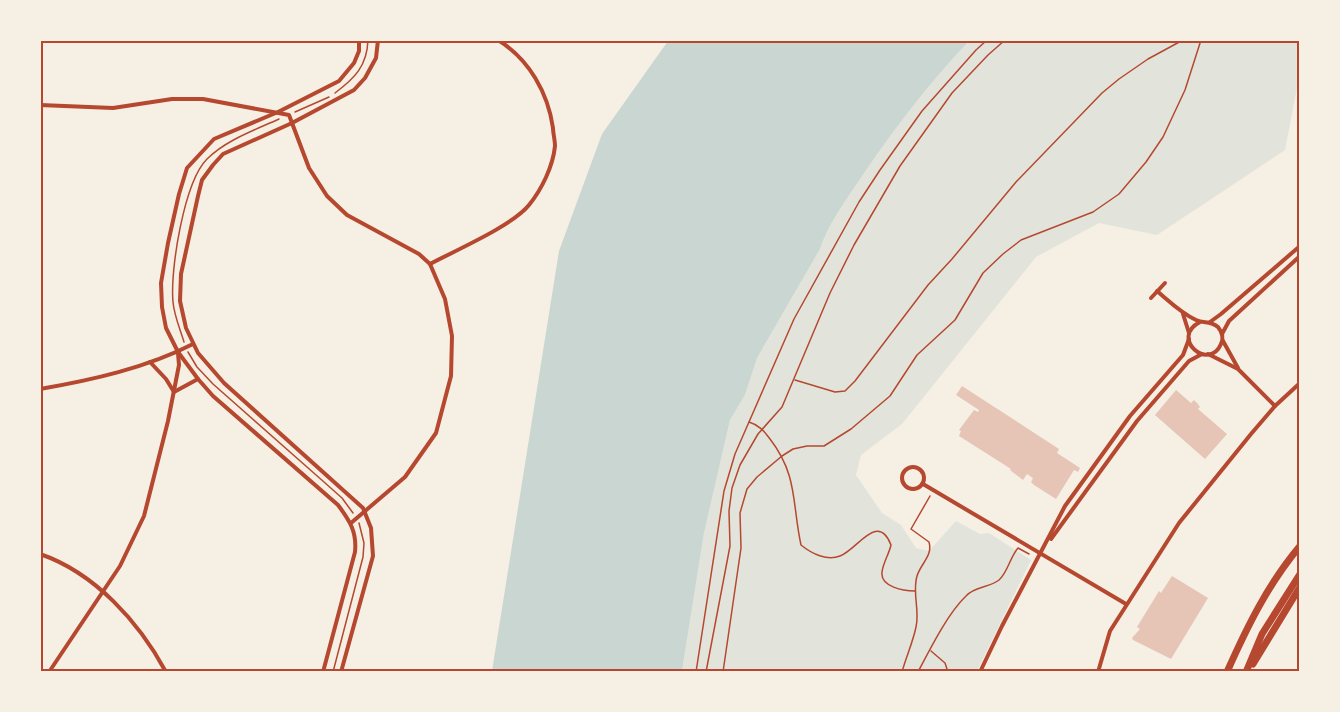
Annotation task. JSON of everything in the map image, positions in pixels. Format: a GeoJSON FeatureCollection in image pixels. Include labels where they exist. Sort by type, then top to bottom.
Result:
{"type":"FeatureCollection","features":[{"type":"Feature","properties":{"kind":"highway"},"geometry":{"type":"LineString","coordinates":[[1227,672],[1266,591],[1299,546]]}},
{"type":"Feature","properties":{"kind":"highway"},"geometry":{"type":"LineString","coordinates":[[1247,672],[1262,634],[1299,574]]}},
{"type":"Feature","properties":{"kind":"highway"},"geometry":{"type":"LineString","coordinates":[[1247,672],[1299,587]]}},
{"type":"Feature","properties":{"kind":"street"},"geometry":{"type":"LineString","coordinates":[[323,672],[355,552],[356,540],[351,523],[338,505],[213,396],[198,380],[178,352],[166,328],[162,308],[161,282],[179,194],[187,168],[194,158],[214,139],[278,112],[339,81],[354,63],[359,51],[359,40]]}},
{"type":"Feature","properties":{"kind":"street"},"geometry":{"type":"LineString","coordinates":[[341,672],[374,556],[371,528],[363,508],[224,383],[198,353],[186,328],[180,301],[181,274],[202,180],[213,165],[223,154],[292,123],[354,90],[365,78],[376,58],[378,40]]}},
{"type":"Feature","properties":{"kind":"street"},"geometry":{"type":"LineString","coordinates":[[430,264],[511,220],[528,206],[544,182],[555,146],[550,110],[541,87],[525,64],[502,41]]}},
{"type":"Feature","properties":{"kind":"street"},"geometry":{"type":"LineString","coordinates":[[40,105],[113,108],[172,99],[203,99],[289,115],[309,168],[327,196],[347,215],[419,254],[430,264],[446,299],[452,336],[451,376],[436,433],[405,477],[364,512],[358,520],[351,523]]}},
{"type":"Feature","properties":{"kind":"street"},"geometry":{"type":"LineString","coordinates":[[1210,322],[1299,246]]}},
{"type":"Feature","properties":{"kind":"street"},"geometry":{"type":"LineString","coordinates":[[1045,547],[1137,421],[1189,361],[1202,354],[1218,350],[1228,321],[1299,256]]}},
{"type":"Feature","properties":{"kind":"street"},"geometry":{"type":"LineString","coordinates":[[1151,298],[1165,283]]}},
{"type":"Feature","properties":{"kind":"street"},"geometry":{"type":"LineString","coordinates":[[1157,291],[1183,314],[1200,322],[1210,322],[1218,327],[1238,369]]}},
{"type":"Feature","properties":{"kind":"street"},"geometry":{"type":"LineString","coordinates":[[980,672],[1065,506],[1130,416],[1183,355],[1189,334],[1183,314]]}},
{"type":"Feature","properties":{"kind":"street"},"geometry":{"type":"LineString","coordinates":[[1189,334],[1195,324],[1200,322]]}},
{"type":"Feature","properties":{"kind":"street"},"geometry":{"type":"LineString","coordinates":[[1189,339],[1193,349],[1202,354]]}},
{"type":"Feature","properties":{"kind":"street"},"geometry":{"type":"LineString","coordinates":[[40,389],[72,383],[150,362],[193,344]]}},
{"type":"Feature","properties":{"kind":"street"},"geometry":{"type":"LineString","coordinates":[[49,672],[120,566],[144,516],[174,392],[179,365],[178,352]]}},
{"type":"Feature","properties":{"kind":"street"},"geometry":{"type":"LineString","coordinates":[[1208,354],[1238,369],[1275,406]]}},
{"type":"Feature","properties":{"kind":"street"},"geometry":{"type":"LineString","coordinates":[[150,362],[166,379],[174,392]]}},
{"type":"Feature","properties":{"kind":"street"},"geometry":{"type":"LineString","coordinates":[[174,392],[198,380]]}},
{"type":"Feature","properties":{"kind":"street"},"geometry":{"type":"LineString","coordinates":[[1098,672],[1110,632],[1179,523],[1275,406],[1299,383]]}},
{"type":"Feature","properties":{"kind":"street"},"geometry":{"type":"LineString","coordinates":[[910,467],[918,467],[924,475],[923,484],[916,489],[909,488],[902,479],[904,471],[910,467]]}},
{"type":"Feature","properties":{"kind":"street"},"geometry":{"type":"LineString","coordinates":[[923,484],[1126,604]]}},
{"type":"Feature","properties":{"kind":"street"},"geometry":{"type":"LineString","coordinates":[[40,554],[58,560],[103,592],[129,617],[153,647],[166,672]]}},
{"type":"Feature","properties":{"kind":"path"},"geometry":{"type":"LineString","coordinates":[[333,672],[363,557],[364,543],[358,520],[342,498],[213,384],[197,367],[185,348],[173,302],[174,267],[186,199],[197,172],[206,160],[237,138],[333,94],[354,79],[366,58],[368,40]]}},
{"type":"Feature","properties":{"kind":"path"},"geometry":{"type":"LineString","coordinates":[[696,672],[724,491],[748,421],[794,319],[859,202],[922,111],[987,40]]}},
{"type":"Feature","properties":{"kind":"path"},"geometry":{"type":"LineString","coordinates":[[706,672],[730,546],[729,511],[732,488],[740,465],[758,434],[782,407],[830,294],[900,166],[952,93],[1005,40]]}},
{"type":"Feature","properties":{"kind":"path"},"geometry":{"type":"LineString","coordinates":[[794,380],[835,392],[844,391],[855,381],[928,285],[1016,182],[1102,93],[1148,59],[1183,40]]}},
{"type":"Feature","properties":{"kind":"path"},"geometry":{"type":"LineString","coordinates":[[723,672],[741,548],[740,513],[747,489],[757,477],[782,456],[800,448],[824,446],[869,415],[897,388],[917,355],[955,321],[983,273],[1021,240],[1093,212],[1119,194],[1146,162],[1163,137],[1185,90],[1201,40]]}},
{"type":"Feature","properties":{"kind":"path"},"geometry":{"type":"LineString","coordinates":[[748,421],[763,430],[782,456],[789,471],[801,545],[809,552],[824,557],[840,557],[854,548],[867,535],[874,531],[880,532],[888,538],[891,545],[881,573],[884,582],[889,586],[915,591]]}},
{"type":"Feature","properties":{"kind":"path"},"geometry":{"type":"LineString","coordinates":[[902,672],[916,627],[917,576],[931,551],[927,540],[910,530],[933,490]]}},
{"type":"Feature","properties":{"kind":"path"},"geometry":{"type":"LineString","coordinates":[[918,672],[966,595],[1002,577],[1013,553],[1018,548],[1029,554]]}},
{"type":"Feature","properties":{"kind":"path"},"geometry":{"type":"LineString","coordinates":[[930,651],[945,663],[948,672]]}},
{"type":"Feature","properties":{"kind":"shaded area"},"geometry":{"type":"Polygon","coordinates":[[[668,41],[969,41],[910,110],[846,200],[757,358],[745,395],[730,420],[704,533],[682,671],[492,671],[559,251],[602,134],[668,41]]]}},
{"type":"Feature","properties":{"kind":"shaded area"},"geometry":{"type":"Polygon","coordinates":[[[969,41],[1299,41],[1299,78],[1285,150],[1157,235],[1099,223],[1036,257],[902,424],[861,455],[856,475],[882,513],[901,525],[916,548],[929,551],[956,521],[980,534],[989,533],[1031,560],[977,671],[682,672],[704,533],[730,420],[745,395],[757,358],[846,200],[909,110],[969,41]]]}},
{"type":"Feature","properties":{"kind":"building"},"geometry":{"type":"Polygon","coordinates":[[[962,386],[1059,449],[1057,453],[1080,468],[1078,472],[1074,470],[1056,499],[1034,485],[1031,482],[1033,478],[1027,474],[1023,480],[1011,469],[959,436],[961,431],[959,430],[974,410],[978,412],[979,410],[956,395],[962,386]]]}},
{"type":"Feature","properties":{"kind":"building"},"geometry":{"type":"Polygon","coordinates":[[[1176,390],[1191,403],[1194,400],[1200,407],[1198,409],[1227,434],[1205,459],[1155,415],[1176,390]]]}},
{"type":"Feature","properties":{"kind":"building"},"geometry":{"type":"Polygon","coordinates":[[[1172,576],[1208,598],[1171,659],[1132,638],[1140,629],[1137,627],[1159,591],[1161,593],[1172,576]]]}}]}
